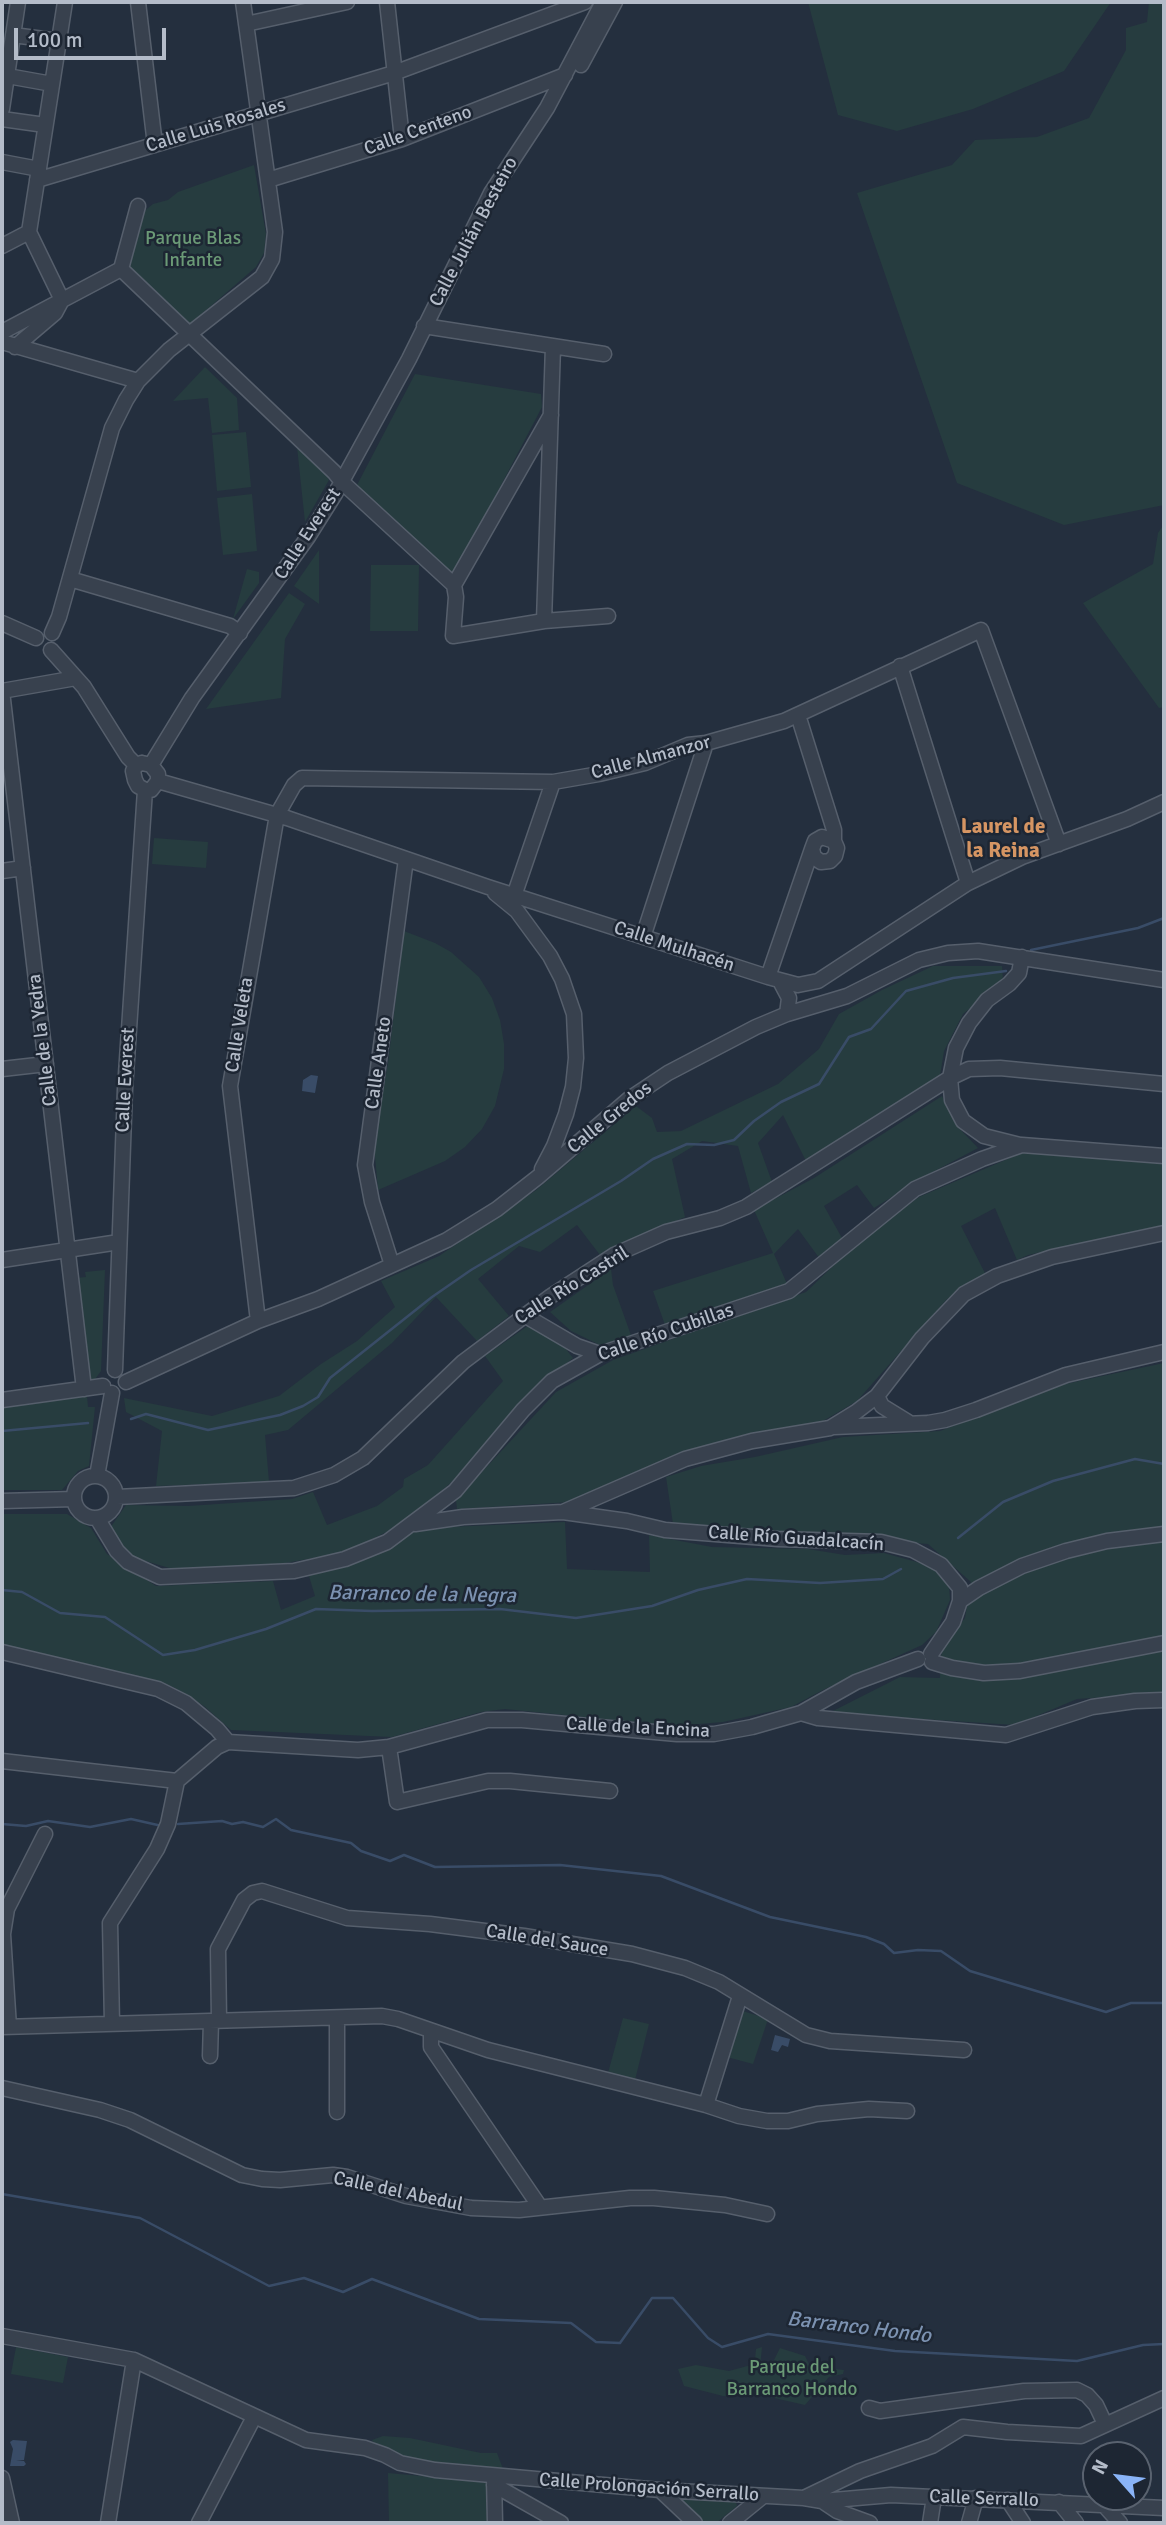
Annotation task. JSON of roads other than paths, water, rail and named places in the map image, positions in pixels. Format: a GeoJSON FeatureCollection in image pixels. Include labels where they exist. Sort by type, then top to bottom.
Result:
{"type":"FeatureCollection","features":[{"type":"Feature","properties":{"kind":"street"},"geometry":{"type":"LineString","coordinates":[[2,109],[4,75],[18,2]]}},
{"type":"Feature","properties":{"kind":"street"},"geometry":{"type":"LineString","coordinates":[[62,300],[29,232],[65,2]]}},
{"type":"Feature","properties":{"kind":"street"},"geometry":{"type":"LineString","coordinates":[[138,2],[155,145]]}},
{"type":"Feature","properties":{"kind":"street"},"geometry":{"type":"LineString","coordinates":[[51,650],[55,642],[52,633],[70,579],[112,428],[138,381],[188,335],[262,277],[272,260],[275,232],[243,2]]}},
{"type":"Feature","properties":{"kind":"street"},"geometry":{"type":"LineString","coordinates":[[246,24],[347,2]]}},
{"type":"Feature","properties":{"kind":"street"},"geometry":{"type":"LineString","coordinates":[[387,2],[402,139]]}},
{"type":"Feature","properties":{"kind":"street","name":"Calle Luis Rosales"},"geometry":{"type":"LineString","coordinates":[[38,174],[155,145],[394,73],[585,2]]}},
{"type":"Feature","properties":{"kind":"street","name":"Calle Julián Besteiro"},"geometry":{"type":"LineString","coordinates":[[424,326],[491,193],[549,104],[603,2]]}},
{"type":"Feature","properties":{"kind":"street","name":"Calle Julián Besteiro"},"geometry":{"type":"LineString","coordinates":[[549,104],[562,92],[580,67],[615,2]]}},
{"type":"Feature","properties":{"kind":"street"},"geometry":{"type":"LineString","coordinates":[[13,35],[59,41]]}},
{"type":"Feature","properties":{"kind":"street"},"geometry":{"type":"LineString","coordinates":[[4,75],[52,83]]}},
{"type":"Feature","properties":{"kind":"street","name":"Calle Centeno"},"geometry":{"type":"LineString","coordinates":[[268,180],[402,139],[565,75]]}},
{"type":"Feature","properties":{"kind":"street"},"geometry":{"type":"LineString","coordinates":[[2,119],[45,125]]}},
{"type":"Feature","properties":{"kind":"street"},"geometry":{"type":"LineString","coordinates":[[2,162],[38,174]]}},
{"type":"Feature","properties":{"kind":"street"},"geometry":{"type":"LineString","coordinates":[[2,332],[121,269],[138,206]]}},
{"type":"Feature","properties":{"kind":"street"},"geometry":{"type":"LineString","coordinates":[[2,246],[29,232]]}},
{"type":"Feature","properties":{"kind":"street"},"geometry":{"type":"LineString","coordinates":[[121,269],[342,482],[454,585],[456,597],[453,636],[544,621],[608,616]]}},
{"type":"Feature","properties":{"kind":"street"},"geometry":{"type":"LineString","coordinates":[[8,345],[55,313],[62,300]]}},
{"type":"Feature","properties":{"kind":"street"},"geometry":{"type":"LineString","coordinates":[[424,326],[604,354]]}},
{"type":"Feature","properties":{"kind":"street","name":"Calle Everest"},"geometry":{"type":"LineString","coordinates":[[143,765],[308,537],[342,482],[424,326]]}},
{"type":"Feature","properties":{"kind":"street"},"geometry":{"type":"LineString","coordinates":[[8,345],[138,381]]}},
{"type":"Feature","properties":{"kind":"street"},"geometry":{"type":"LineString","coordinates":[[544,621],[553,346]]}},
{"type":"Feature","properties":{"kind":"street"},"geometry":{"type":"LineString","coordinates":[[454,585],[551,415]]}},
{"type":"Feature","properties":{"kind":"street"},"geometry":{"type":"LineString","coordinates":[[70,579],[230,626],[240,633]]}},
{"type":"Feature","properties":{"kind":"street"},"geometry":{"type":"LineString","coordinates":[[2,623],[36,638]]}},
{"type":"Feature","properties":{"kind":"street","name":"Calle Almanzor"},"geometry":{"type":"LineString","coordinates":[[277,815],[294,785],[302,778],[553,782],[645,764],[688,745],[706,743],[798,715],[981,630],[1059,844]]}},
{"type":"Feature","properties":{"kind":"street"},"geometry":{"type":"LineString","coordinates":[[51,650],[40,649],[36,638],[43,632],[52,633]]}},
{"type":"Feature","properties":{"kind":"street"},"geometry":{"type":"LineString","coordinates":[[51,650],[85,687],[128,757],[143,765],[158,774],[158,781],[151,790],[138,786],[135,780],[133,771],[143,765]]}},
{"type":"Feature","properties":{"kind":"street"},"geometry":{"type":"LineString","coordinates":[[900,666],[968,883]]}},
{"type":"Feature","properties":{"kind":"street"},"geometry":{"type":"LineString","coordinates":[[2,691],[76,678]]}},
{"type":"Feature","properties":{"kind":"street","name":"Calle de la Yedra"},"geometry":{"type":"LineString","coordinates":[[2,691],[84,1389]]}},
{"type":"Feature","properties":{"kind":"street"},"geometry":{"type":"LineString","coordinates":[[798,715],[834,830],[837,852],[830,861],[817,860],[812,849]]}},
{"type":"Feature","properties":{"kind":"street"},"geometry":{"type":"LineString","coordinates":[[643,937],[706,743]]}},
{"type":"Feature","properties":{"kind":"street"},"geometry":{"type":"LineString","coordinates":[[324,778],[342,768]]}},
{"type":"Feature","properties":{"kind":"street","name":"Calle Mulhacén"},"geometry":{"type":"LineString","coordinates":[[158,781],[277,815],[514,896],[798,985],[818,981],[968,883],[1022,857],[1164,802]]}},
{"type":"Feature","properties":{"kind":"street"},"geometry":{"type":"LineString","coordinates":[[514,896],[553,782]]}},
{"type":"Feature","properties":{"kind":"street","name":"Calle Everest"},"geometry":{"type":"LineString","coordinates":[[116,1370],[125,1090],[145,790]]}},
{"type":"Feature","properties":{"kind":"street","name":"Calle Veleta"},"geometry":{"type":"LineString","coordinates":[[258,1321],[230,1086],[277,815]]}},
{"type":"Feature","properties":{"kind":"street"},"geometry":{"type":"LineString","coordinates":[[787,1014],[789,998],[774,979],[812,849],[818,838],[826,837],[834,841]]}},
{"type":"Feature","properties":{"kind":"street","name":"Calle Aneto"},"geometry":{"type":"LineString","coordinates":[[392,1265],[372,1202],[365,1165],[406,859]]}},
{"type":"Feature","properties":{"kind":"street"},"geometry":{"type":"LineString","coordinates":[[2,871],[23,868]]}},
{"type":"Feature","properties":{"kind":"street"},"geometry":{"type":"LineString","coordinates":[[488,887],[517,911],[535,933],[562,979],[574,1014],[576,1058],[573,1087],[554,1146],[538,1177]]}},
{"type":"Feature","properties":{"kind":"street","name":"Calle Gredos"},"geometry":{"type":"LineString","coordinates":[[126,1382],[258,1321],[318,1299],[447,1240],[496,1209],[538,1177],[629,1099],[667,1073],[714,1047],[787,1014],[847,996],[919,960],[948,953],[978,951],[1164,980]]}},
{"type":"Feature","properties":{"kind":"street"},"geometry":{"type":"LineString","coordinates":[[1021,957],[1019,973],[987,1000],[969,1023],[956,1048],[950,1078],[953,1100],[962,1121],[984,1136],[1022,1145]]}},
{"type":"Feature","properties":{"kind":"street"},"geometry":{"type":"LineString","coordinates":[[2,1069],[46,1064]]}},
{"type":"Feature","properties":{"kind":"street","name":"Calle Río Castril"},"geometry":{"type":"LineString","coordinates":[[117,1497],[294,1488],[334,1475],[363,1458],[463,1362],[524,1315],[614,1255],[666,1232],[746,1207],[950,1078],[969,1069],[1000,1068],[1164,1084]]}},
{"type":"Feature","properties":{"kind":"street"},"geometry":{"type":"LineString","coordinates":[[982,1159],[988,1146],[984,1136]]}},
{"type":"Feature","properties":{"kind":"street","name":"Calle Río Cubillas"},"geometry":{"type":"LineString","coordinates":[[97,1518],[117,1551],[128,1562],[160,1577],[294,1572],[345,1559],[387,1542],[455,1491],[523,1410],[552,1381],[600,1354],[789,1291],[915,1189],[982,1159],[1022,1145],[1164,1156]]}},
{"type":"Feature","properties":{"kind":"street"},"geometry":{"type":"LineString","coordinates":[[830,1428],[877,1396],[922,1338],[964,1294],[997,1276],[1052,1257],[1164,1233]]}},
{"type":"Feature","properties":{"kind":"street"},"geometry":{"type":"LineString","coordinates":[[2,1260],[119,1242]]}},
{"type":"Feature","properties":{"kind":"street"},"geometry":{"type":"LineString","coordinates":[[544,1301],[544,1316],[551,1328]]}},
{"type":"Feature","properties":{"kind":"street"},"geometry":{"type":"LineString","coordinates":[[524,1315],[551,1328],[578,1346],[600,1354]]}},
{"type":"Feature","properties":{"kind":"street"},"geometry":{"type":"LineString","coordinates":[[578,1346],[581,1356],[578,1366]]}},
{"type":"Feature","properties":{"kind":"street"},"geometry":{"type":"LineString","coordinates":[[563,1512],[685,1460],[752,1441],[830,1428],[946,1420],[1066,1375],[1164,1352]]}},
{"type":"Feature","properties":{"kind":"street"},"geometry":{"type":"LineString","coordinates":[[2,1400],[84,1389],[108,1390],[123,1389],[126,1382],[122,1373],[116,1370],[105,1375],[108,1390],[97,1476]]}},
{"type":"Feature","properties":{"kind":"street"},"geometry":{"type":"LineString","coordinates":[[877,1396],[882,1406],[909,1423]]}},
{"type":"Feature","properties":{"kind":"street"},"geometry":{"type":"LineString","coordinates":[[97,1476],[113,1485],[117,1497],[109,1514],[97,1518],[79,1511],[74,1499],[78,1485],[97,1476]]}},
{"type":"Feature","properties":{"kind":"street"},"geometry":{"type":"LineString","coordinates":[[619,1489],[619,1512],[627,1521]]}},
{"type":"Feature","properties":{"kind":"street"},"geometry":{"type":"LineString","coordinates":[[2,1501],[74,1499]]}},
{"type":"Feature","properties":{"kind":"street","name":"Calle Río Guadalcacín"},"geometry":{"type":"LineString","coordinates":[[410,1525],[463,1517],[563,1512],[627,1521],[666,1530],[778,1539],[881,1542],[912,1550],[941,1565],[960,1594]]}},
{"type":"Feature","properties":{"kind":"street"},"geometry":{"type":"LineString","coordinates":[[1164,1534],[1107,1541],[1066,1551],[1022,1566],[979,1588],[960,1594],[953,1622],[927,1658],[952,1668],[984,1673],[1020,1671],[1164,1643]]}},
{"type":"Feature","properties":{"kind":"street"},"geometry":{"type":"LineString","coordinates":[[2,1652],[158,1689],[186,1703],[228,1742],[217,1747],[177,1781],[168,1824],[157,1849],[110,1923],[112,2024]]}},
{"type":"Feature","properties":{"kind":"street","name":"Calle de la Encina"},"geometry":{"type":"LineString","coordinates":[[228,1742],[358,1750],[389,1747],[487,1720],[522,1720],[677,1734],[714,1734],[752,1727],[801,1713],[856,1682],[927,1658]]}},
{"type":"Feature","properties":{"kind":"street"},"geometry":{"type":"LineString","coordinates":[[801,1713],[818,1718],[1006,1735],[1092,1707],[1164,1700]]}},
{"type":"Feature","properties":{"kind":"street"},"geometry":{"type":"LineString","coordinates":[[389,1747],[397,1802],[488,1781],[610,1791]]}},
{"type":"Feature","properties":{"kind":"street"},"geometry":{"type":"LineString","coordinates":[[2,1761],[177,1781]]}},
{"type":"Feature","properties":{"kind":"street"},"geometry":{"type":"LineString","coordinates":[[45,1834],[7,1909],[3,1934],[5,2027],[382,2016],[488,2050],[706,2105],[739,2116],[767,2121],[869,2109],[907,2111]]}},
{"type":"Feature","properties":{"kind":"street","name":"Calle del Sauce"},"geometry":{"type":"LineString","coordinates":[[210,2056],[215,2020],[218,1949],[244,1900],[253,1893],[262,1892],[347,1918],[429,1924],[632,1954],[685,1968],[719,1982],[787,2026],[806,2035],[830,2041],[964,2050]]}},
{"type":"Feature","properties":{"kind":"street"},"geometry":{"type":"LineString","coordinates":[[706,2105],[740,1996]]}},
{"type":"Feature","properties":{"kind":"street"},"geometry":{"type":"LineString","coordinates":[[337,2018],[337,2112]]}},
{"type":"Feature","properties":{"kind":"street"},"geometry":{"type":"LineString","coordinates":[[430,2031],[431,2047],[540,2207]]}},
{"type":"Feature","properties":{"kind":"street","name":"Calle del Abedul"},"geometry":{"type":"LineString","coordinates":[[2,2088],[100,2110],[130,2120],[242,2175],[280,2180],[333,2175],[439,2203],[471,2208],[507,2210],[654,2198],[725,2205],[767,2214]]}},
{"type":"Feature","properties":{"kind":"street","name":"Calle Prolongación Serrallo"},"geometry":{"type":"LineString","coordinates":[[2,2336],[134,2360],[306,2440],[365,2448],[400,2463],[494,2481],[804,2498]]}},
{"type":"Feature","properties":{"kind":"street"},"geometry":{"type":"LineString","coordinates":[[108,2523],[134,2360]]}},
{"type":"Feature","properties":{"kind":"street"},"geometry":{"type":"LineString","coordinates":[[869,2408],[880,2411],[1024,2391],[1077,2390],[1087,2395],[1096,2405],[1105,2424]]}},
{"type":"Feature","properties":{"kind":"street"},"geometry":{"type":"LineString","coordinates":[[804,2498],[860,2471],[932,2446],[963,2427],[1082,2436],[1164,2398]]}},
{"type":"Feature","properties":{"kind":"street"},"geometry":{"type":"LineString","coordinates":[[199,2523],[254,2417]]}},
{"type":"Feature","properties":{"kind":"street"},"geometry":{"type":"LineString","coordinates":[[2,2478],[7,2521]]}},
{"type":"Feature","properties":{"kind":"street"},"geometry":{"type":"LineString","coordinates":[[494,2481],[495,2523]]}},
{"type":"Feature","properties":{"kind":"street"},"geometry":{"type":"LineString","coordinates":[[494,2481],[561,2523]]}},
{"type":"Feature","properties":{"kind":"street"},"geometry":{"type":"LineString","coordinates":[[660,2490],[695,2523]]}},
{"type":"Feature","properties":{"kind":"street","name":"Calle Serrallo"},"geometry":{"type":"LineString","coordinates":[[804,2498],[822,2501],[891,2495],[1082,2503]]}},
{"type":"Feature","properties":{"kind":"street"},"geometry":{"type":"LineString","coordinates":[[730,2523],[762,2497]]}},
{"type":"Feature","properties":{"kind":"street"},"geometry":{"type":"LineString","coordinates":[[930,2523],[934,2497]]}},
{"type":"Feature","properties":{"kind":"street"},"geometry":{"type":"LineString","coordinates":[[969,2523],[976,2498]]}},
{"type":"Feature","properties":{"kind":"street"},"geometry":{"type":"LineString","coordinates":[[1008,2500],[1023,2523]]}},
{"type":"Feature","properties":{"kind":"street"},"geometry":{"type":"LineString","coordinates":[[822,2501],[837,2511],[870,2523]]}},
{"type":"Feature","properties":{"kind":"street"},"geometry":{"type":"LineString","coordinates":[[1059,2502],[1076,2523]]}},
{"type":"Feature","properties":{"kind":"water"},"geometry":{"type":"Polygon","coordinates":[[[311,1075],[318,1076],[315,1093],[302,1091],[303,1080],[311,1075]]]}},
{"type":"Feature","properties":{"kind":"water"},"geometry":{"type":"Polygon","coordinates":[[[775,2035],[790,2039],[788,2047],[782,2045],[778,2052],[771,2050],[775,2035]]]}},
{"type":"Feature","properties":{"kind":"water"},"geometry":{"type":"Polygon","coordinates":[[[27,2441],[24,2460],[16,2460],[24,2461],[24,2466],[10,2466],[13,2449],[10,2442],[27,2441]]]}},
{"type":"Feature","properties":{"kind":"waterway"},"geometry":{"type":"LineString","coordinates":[[1031,950],[1138,928],[1164,918]]}},
{"type":"Feature","properties":{"kind":"waterway"},"geometry":{"type":"LineString","coordinates":[[131,1419],[146,1414],[208,1430],[280,1415],[303,1406],[318,1397],[330,1378],[432,1297],[471,1270],[621,1181],[653,1159],[687,1144],[714,1145],[734,1140],[754,1121],[781,1102],[819,1084],[849,1037],[871,1029],[906,991],[953,978],[1006,971]]}},
{"type":"Feature","properties":{"kind":"waterway"},"geometry":{"type":"LineString","coordinates":[[2,1431],[88,1423]]}},
{"type":"Feature","properties":{"kind":"waterway","name":"Barranco de la Negra"},"geometry":{"type":"LineString","coordinates":[[958,1538],[1003,1502],[1053,1481],[1135,1459],[1164,1464]]}},
{"type":"Feature","properties":{"kind":"waterway","name":"Barranco de la Negra"},"geometry":{"type":"LineString","coordinates":[[2,1590],[22,1592],[60,1613],[105,1617],[163,1655],[195,1650],[266,1629],[316,1609],[500,1609],[576,1618],[652,1606],[698,1590],[747,1579],[820,1583],[883,1579],[901,1569]]}},
{"type":"Feature","properties":{"kind":"waterway"},"geometry":{"type":"LineString","coordinates":[[2,1824],[26,1826],[48,1821],[90,1827],[131,1819],[162,1826]]}},
{"type":"Feature","properties":{"kind":"waterway"},"geometry":{"type":"LineString","coordinates":[[178,1824],[222,1821],[263,1827],[276,1819],[291,1830],[351,1843],[361,1851],[390,1861],[404,1855],[435,1867],[560,1865],[661,1876],[770,1917],[866,1937],[884,1944],[894,1953],[941,1951],[970,1971],[1106,2012],[1131,2003],[1164,2003]]}},
{"type":"Feature","properties":{"kind":"waterway","name":"Barranco Hondo"},"geometry":{"type":"LineString","coordinates":[[2,2194],[140,2218],[269,2286],[304,2278],[343,2292],[372,2279],[479,2319],[571,2323],[596,2342],[620,2343],[652,2298],[673,2298],[708,2338],[722,2347],[768,2334],[895,2351],[1077,2361],[1143,2345],[1164,2344]]}},
{"type":"Feature","properties":{"kind":"district","name":"Laurel de la Reina"},"geometry":{"type":"Point","coordinates":[1003,839]}},
{"type":"Feature","properties":{"kind":"park label","name":"Parque Blas Infante"},"geometry":{"type":"Point","coordinates":[193,250]}},
{"type":"Feature","properties":{"kind":"park label","name":"Parque del Barranco Hondo"},"geometry":{"type":"Point","coordinates":[792,2379]}}]}
